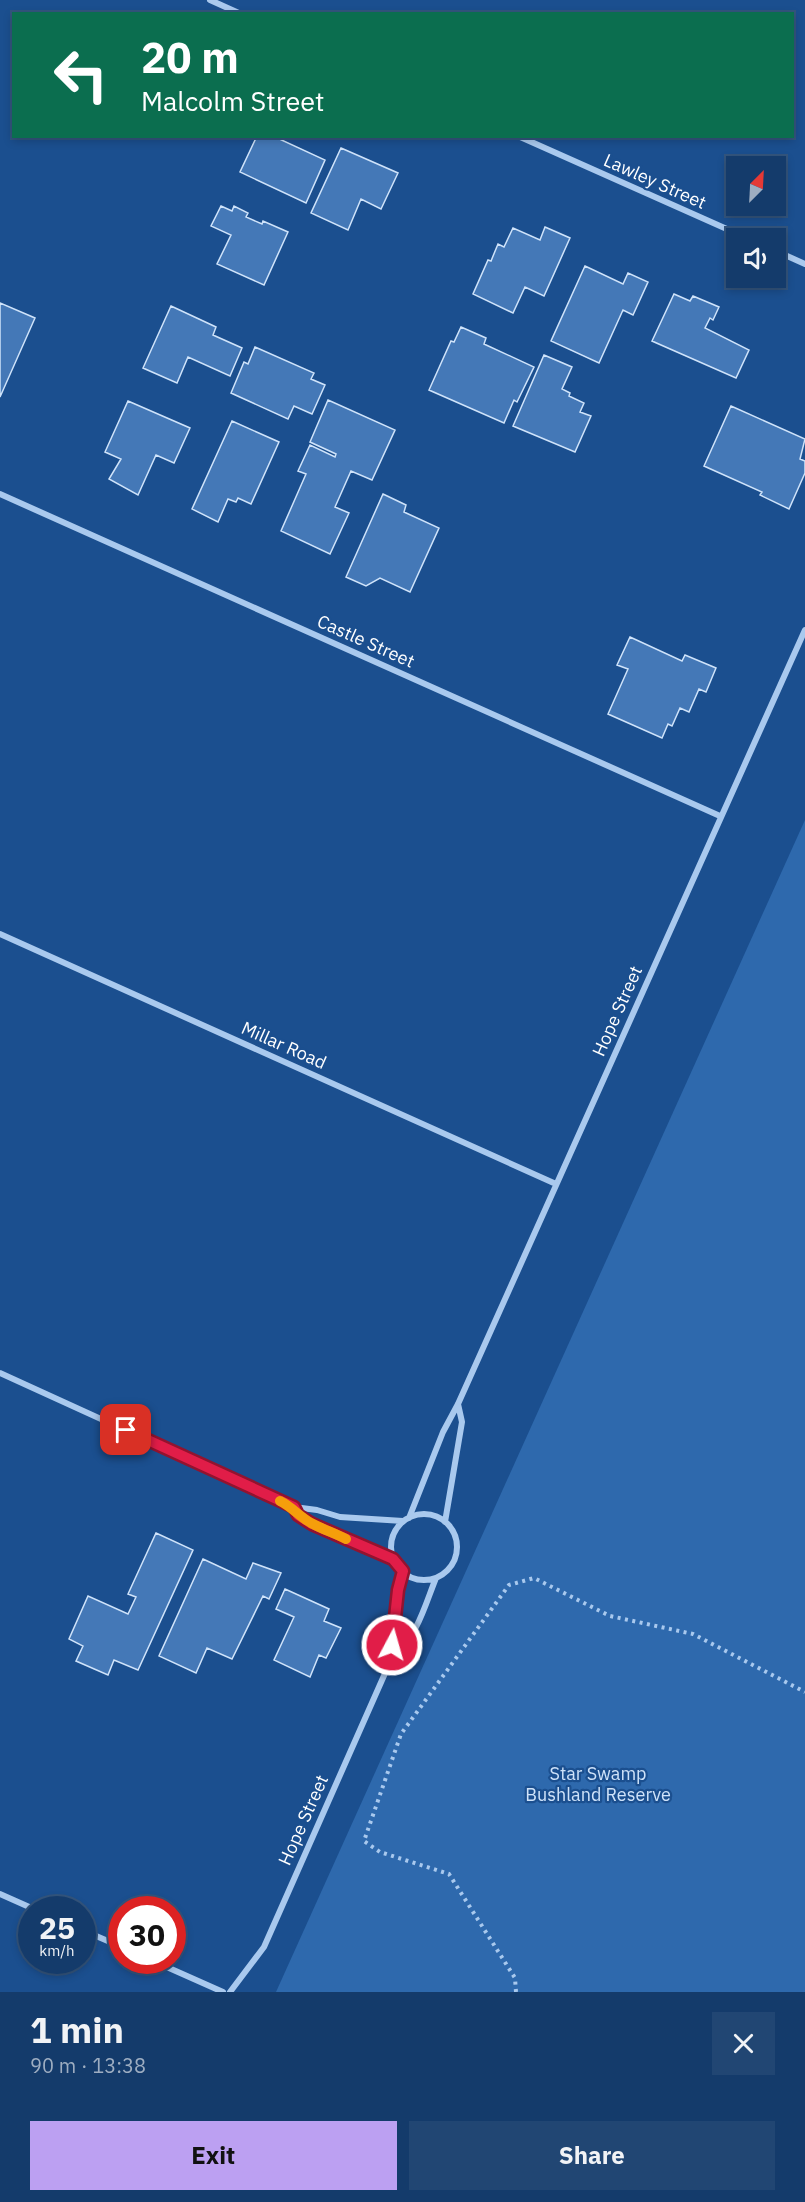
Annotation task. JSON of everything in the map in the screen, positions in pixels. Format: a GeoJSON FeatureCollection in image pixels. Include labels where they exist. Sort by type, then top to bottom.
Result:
{"type":"FeatureCollection","features":[{"type":"Feature","properties":{"kind":"street"},"geometry":{"type":"LineString","coordinates":[[210,0],[237,12]]}},
{"type":"Feature","properties":{"kind":"street","name":"Lawley Street"},"geometry":{"type":"LineString","coordinates":[[522,138],[726,229]]}},
{"type":"Feature","properties":{"kind":"street"},"geometry":{"type":"LineString","coordinates":[[786,255],[805,264]]}},
{"type":"Feature","properties":{"kind":"street","name":"Castle Street"},"geometry":{"type":"LineString","coordinates":[[0,494],[720,816]]}},
{"type":"Feature","properties":{"kind":"street","name":"Hope Street"},"geometry":{"type":"LineString","coordinates":[[406,1519],[443,1432],[458,1404],[805,630]]}},
{"type":"Feature","properties":{"kind":"street","name":"Millar Road"},"geometry":{"type":"LineString","coordinates":[[0,934],[556,1184]]}},
{"type":"Feature","properties":{"kind":"street"},"geometry":{"type":"LineString","coordinates":[[0,1373],[294,1507],[317,1510],[340,1517],[406,1519],[427,1514],[445,1522],[453,1530],[457,1552],[453,1563],[436,1578],[418,1579],[403,1571],[393,1559],[312,1524],[298,1515],[294,1507]]}},
{"type":"Feature","properties":{"kind":"street","name":"Hope Street"},"geometry":{"type":"LineString","coordinates":[[445,1522],[462,1422],[458,1404]]}},
{"type":"Feature","properties":{"kind":"street"},"geometry":{"type":"LineString","coordinates":[[393,1559],[393,1534],[406,1519]]}},
{"type":"Feature","properties":{"kind":"street","name":"Hope Street"},"geometry":{"type":"LineString","coordinates":[[230,1992],[264,1947],[394,1653],[398,1590],[403,1571]]}},
{"type":"Feature","properties":{"kind":"street","name":"Hope Street"},"geometry":{"type":"LineString","coordinates":[[394,1653],[403,1647],[410,1637],[436,1578]]}},
{"type":"Feature","properties":{"kind":"street"},"geometry":{"type":"LineString","coordinates":[[0,1894],[18,1902]]}},
{"type":"Feature","properties":{"kind":"street"},"geometry":{"type":"LineString","coordinates":[[182,1974],[223,1992]]}},
{"type":"Feature","properties":{"kind":"path"},"geometry":{"type":"LineString","coordinates":[[516,1992],[515,1978],[449,1874],[380,1852],[364,1841],[401,1734],[509,1585],[534,1578],[610,1616],[693,1634],[805,1692]]}},
{"type":"Feature","properties":{"kind":"green space","name":"Star Swamp Bushland Reserve"},"geometry":{"type":"Polygon","coordinates":[[[805,820],[805,1992],[276,1992],[805,820]]]}},
{"type":"Feature","properties":{"kind":"building"},"geometry":{"type":"Polygon","coordinates":[[[256,138],[277,138],[325,160],[306,203],[240,172],[256,138]]]}},
{"type":"Feature","properties":{"kind":"building"},"geometry":{"type":"Polygon","coordinates":[[[341,148],[398,173],[381,209],[361,199],[348,230],[311,213],[341,148]]]}},
{"type":"Feature","properties":{"kind":"building"},"geometry":{"type":"Polygon","coordinates":[[[221,206],[232,211],[234,206],[248,213],[246,217],[262,224],[263,221],[288,232],[264,285],[217,264],[231,235],[211,226],[221,206]]]}},
{"type":"Feature","properties":{"kind":"building"},"geometry":{"type":"Polygon","coordinates":[[[545,227],[570,238],[544,296],[525,287],[513,313],[473,294],[488,260],[491,261],[498,244],[504,247],[513,228],[540,240],[545,227]]]}},
{"type":"Feature","properties":{"kind":"building"},"geometry":{"type":"Polygon","coordinates":[[[585,266],[623,284],[628,273],[648,282],[633,315],[623,310],[599,363],[551,341],[585,266]]]}},
{"type":"Feature","properties":{"kind":"building"},"geometry":{"type":"Polygon","coordinates":[[[674,294],[690,301],[693,296],[719,307],[713,320],[710,318],[705,328],[749,350],[736,378],[652,341],[674,294]]]}},
{"type":"Feature","properties":{"kind":"building"},"geometry":{"type":"Polygon","coordinates":[[[0,303],[35,318],[0,397],[0,303]]]}},
{"type":"Feature","properties":{"kind":"building"},"geometry":{"type":"Polygon","coordinates":[[[171,306],[216,327],[213,335],[242,348],[230,376],[188,357],[177,383],[143,368],[171,306]]]}},
{"type":"Feature","properties":{"kind":"building"},"geometry":{"type":"Polygon","coordinates":[[[461,327],[486,338],[484,344],[534,367],[517,402],[514,400],[504,423],[429,390],[451,341],[454,342],[461,327]]]}},
{"type":"Feature","properties":{"kind":"building"},"geometry":{"type":"Polygon","coordinates":[[[255,347],[314,373],[311,379],[325,385],[312,414],[294,406],[288,419],[231,393],[244,362],[248,364],[255,347]]]}},
{"type":"Feature","properties":{"kind":"building"},"geometry":{"type":"Polygon","coordinates":[[[544,355],[572,367],[562,389],[570,393],[569,396],[584,403],[580,412],[591,416],[575,452],[513,426],[544,355]]]}},
{"type":"Feature","properties":{"kind":"building"},"geometry":{"type":"Polygon","coordinates":[[[328,400],[395,430],[372,480],[351,471],[335,507],[349,513],[330,554],[281,531],[306,474],[298,471],[310,445],[335,457],[336,454],[310,442],[328,400]]]}},
{"type":"Feature","properties":{"kind":"building"},"geometry":{"type":"Polygon","coordinates":[[[128,401],[190,428],[174,463],[156,455],[138,495],[109,479],[121,459],[105,452],[128,401]]]}},
{"type":"Feature","properties":{"kind":"building"},"geometry":{"type":"Polygon","coordinates":[[[731,406],[805,439],[800,459],[805,461],[805,473],[789,509],[760,495],[762,492],[704,466],[731,406]]]}},
{"type":"Feature","properties":{"kind":"building"},"geometry":{"type":"Polygon","coordinates":[[[232,421],[279,442],[251,504],[238,498],[236,502],[228,499],[218,522],[192,509],[232,421]]]}},
{"type":"Feature","properties":{"kind":"building"},"geometry":{"type":"Polygon","coordinates":[[[383,494],[406,505],[404,512],[439,528],[410,592],[380,578],[366,586],[346,577],[383,494]]]}},
{"type":"Feature","properties":{"kind":"building"},"geometry":{"type":"Polygon","coordinates":[[[630,637],[682,661],[685,655],[716,668],[706,692],[699,689],[689,712],[680,708],[672,726],[668,724],[662,738],[608,714],[628,669],[617,665],[630,637]]]}},
{"type":"Feature","properties":{"kind":"building"},"geometry":{"type":"Polygon","coordinates":[[[156,1533],[193,1550],[138,1670],[114,1660],[108,1675],[76,1661],[83,1646],[69,1639],[88,1596],[128,1614],[136,1597],[128,1594],[156,1533]]]}},
{"type":"Feature","properties":{"kind":"building"},"geometry":{"type":"Polygon","coordinates":[[[203,1559],[246,1579],[253,1563],[281,1573],[269,1599],[263,1596],[232,1659],[207,1648],[196,1673],[159,1656],[203,1559]]]}},
{"type":"Feature","properties":{"kind":"building"},"geometry":{"type":"Polygon","coordinates":[[[285,1589],[329,1609],[324,1621],[341,1628],[326,1658],[319,1655],[310,1677],[274,1660],[294,1617],[276,1609],[285,1589]]]}},
{"type":"Feature","properties":{"kind":"slow traffic"},"geometry":{"type":"LineString","coordinates":[[280,1501],[294,1507],[298,1515],[312,1524],[346,1539]]}},
{"type":"Feature","properties":{"kind":"route"},"geometry":{"type":"LineString","coordinates":[[126,1430],[294,1507],[298,1515],[312,1524],[393,1559],[403,1571],[398,1590],[392,1645]]}}]}
